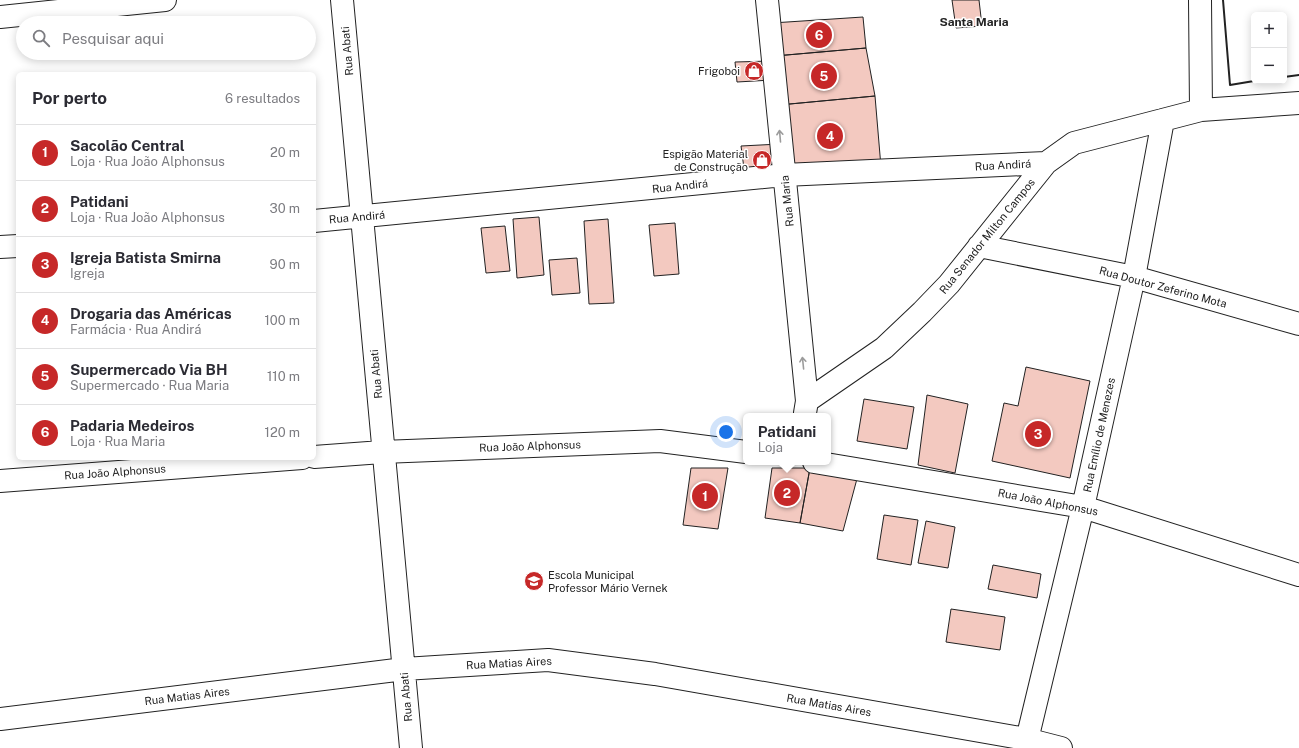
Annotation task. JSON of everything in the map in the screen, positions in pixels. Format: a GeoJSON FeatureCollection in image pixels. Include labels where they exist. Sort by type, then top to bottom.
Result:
{"type":"FeatureCollection","features":[{"type":"Feature","properties":{"kind":"street"},"geometry":{"type":"LineString","coordinates":[[0,17],[165,0]]}},
{"type":"Feature","properties":{"kind":"street","name":"Rua Abati"},"geometry":{"type":"LineString","coordinates":[[342,0],[363,217],[382,452],[411,748]]}},
{"type":"Feature","properties":{"kind":"street","name":"Rua Maria"},"geometry":{"type":"LineString","coordinates":[[768,0],[806,409]]}},
{"type":"Feature","properties":{"kind":"street"},"geometry":{"type":"LineString","coordinates":[[1200,0],[1201,110]]}},
{"type":"Feature","properties":{"kind":"street","name":"Rua Senador Milton Campos"},"geometry":{"type":"LineString","coordinates":[[806,409],[884,348],[922,312],[979,246],[1046,163],[1074,143],[1201,110],[1299,103]]}},
{"type":"Feature","properties":{"kind":"street","name":"Rua Emílio de Menezes"},"geometry":{"type":"LineString","coordinates":[[1026,744],[1083,507],[1134,277],[1163,120]]}},
{"type":"Feature","properties":{"kind":"street","name":"Rua Andirá"},"geometry":{"type":"LineString","coordinates":[[316,221],[784,175],[1046,163]]}},
{"type":"Feature","properties":{"kind":"street"},"geometry":{"type":"LineString","coordinates":[[0,247],[16,246]]}},
{"type":"Feature","properties":{"kind":"street","name":"Rua Doutor Zeferino Mota"},"geometry":{"type":"LineString","coordinates":[[979,246],[1134,277],[1299,324]]}},
{"type":"Feature","properties":{"kind":"street","name":"Rua João Alphonsus"},"geometry":{"type":"LineString","coordinates":[[316,457],[382,452],[660,441],[743,452]]}},
{"type":"Feature","properties":{"kind":"street","name":"Rua João Alphonsus"},"geometry":{"type":"LineString","coordinates":[[0,481],[276,460]]}},
{"type":"Feature","properties":{"kind":"street","name":"Rua João Alphonsus"},"geometry":{"type":"LineString","coordinates":[[831,465],[1083,507],[1299,575]]}},
{"type":"Feature","properties":{"kind":"street","name":"Rua Matias Aires"},"geometry":{"type":"LineString","coordinates":[[0,719],[404,669],[548,660],[655,674],[1026,744],[1061,748]]}},
{"type":"Feature","properties":{"kind":"building"},"geometry":{"type":"Polygon","coordinates":[[[952,0],[979,0],[982,26],[956,28],[952,0]]]}},
{"type":"Feature","properties":{"kind":"building"},"geometry":{"type":"Polygon","coordinates":[[[863,17],[866,48],[775,56],[772,23],[863,17]]]}},
{"type":"Feature","properties":{"kind":"building"},"geometry":{"type":"Polygon","coordinates":[[[866,48],[875,96],[779,105],[775,56],[866,48]]]}},
{"type":"Feature","properties":{"kind":"building","name":"Frigoboi"},"geometry":{"type":"Polygon","coordinates":[[[770,61],[772,80],[737,82],[735,62],[770,61]]]}},
{"type":"Feature","properties":{"kind":"building"},"geometry":{"type":"Polygon","coordinates":[[[875,96],[881,167],[786,173],[779,105],[875,96]]]}},
{"type":"Feature","properties":{"kind":"building","name":"Espigão Material de Construção"},"geometry":{"type":"Polygon","coordinates":[[[780,144],[782,174],[745,176],[741,146],[780,144]]]}},
{"type":"Feature","properties":{"kind":"building"},"geometry":{"type":"Polygon","coordinates":[[[539,217],[544,275],[517,278],[513,219],[539,217]]]}},
{"type":"Feature","properties":{"kind":"building"},"geometry":{"type":"Polygon","coordinates":[[[608,219],[614,303],[589,304],[584,221],[608,219]]]}},
{"type":"Feature","properties":{"kind":"building"},"geometry":{"type":"Polygon","coordinates":[[[675,223],[679,274],[654,276],[649,225],[675,223]]]}},
{"type":"Feature","properties":{"kind":"building"},"geometry":{"type":"Polygon","coordinates":[[[505,226],[510,271],[486,273],[481,228],[505,226]]]}},
{"type":"Feature","properties":{"kind":"building"},"geometry":{"type":"Polygon","coordinates":[[[577,258],[580,293],[552,295],[549,260],[577,258]]]}},
{"type":"Feature","properties":{"kind":"building"},"geometry":{"type":"Polygon","coordinates":[[[1026,367],[1090,381],[1070,478],[992,461],[1004,403],[1018,406],[1026,367]]]}},
{"type":"Feature","properties":{"kind":"building"},"geometry":{"type":"Polygon","coordinates":[[[927,395],[968,404],[955,473],[918,465],[927,395]]]}},
{"type":"Feature","properties":{"kind":"building"},"geometry":{"type":"Polygon","coordinates":[[[864,399],[914,407],[907,449],[857,441],[864,399]]]}},
{"type":"Feature","properties":{"kind":"building"},"geometry":{"type":"Polygon","coordinates":[[[691,468],[728,468],[718,529],[683,525],[691,468]]]}},
{"type":"Feature","properties":{"kind":"building"},"geometry":{"type":"Polygon","coordinates":[[[772,468],[810,468],[800,523],[765,518],[772,468]]]}},
{"type":"Feature","properties":{"kind":"building"},"geometry":{"type":"Polygon","coordinates":[[[810,468],[858,475],[843,531],[800,523],[810,468]]]}},
{"type":"Feature","properties":{"kind":"building"},"geometry":{"type":"Polygon","coordinates":[[[884,515],[918,520],[911,565],[877,559],[884,515]]]}},
{"type":"Feature","properties":{"kind":"building"},"geometry":{"type":"Polygon","coordinates":[[[926,521],[955,527],[948,568],[918,563],[926,521]]]}},
{"type":"Feature","properties":{"kind":"building"},"geometry":{"type":"Polygon","coordinates":[[[993,565],[1041,574],[1037,598],[988,589],[993,565]]]}},
{"type":"Feature","properties":{"kind":"building"},"geometry":{"type":"Polygon","coordinates":[[[951,609],[1005,617],[1000,650],[946,642],[951,609]]]}},
{"type":"Feature","properties":{"kind":"wall"},"geometry":{"type":"LineString","coordinates":[[1223,0],[1230,85],[1251,82]]}},
{"type":"Feature","properties":{"kind":"wall"},"geometry":{"type":"LineString","coordinates":[[1287,77],[1299,75]]}},
{"type":"Feature","properties":{"kind":"place","name":"Padaria Medeiros"},"geometry":{"type":"Point","coordinates":[819,35]}},
{"type":"Feature","properties":{"kind":"place","name":"Frigoboi"},"geometry":{"type":"Point","coordinates":[754,71]}},
{"type":"Feature","properties":{"kind":"place","name":"Supermercado Via BH"},"geometry":{"type":"Point","coordinates":[824,76]}},
{"type":"Feature","properties":{"kind":"place","name":"Drogaria das Américas"},"geometry":{"type":"Point","coordinates":[830,136]}},
{"type":"Feature","properties":{"kind":"place","name":"Espigão Material de Construção"},"geometry":{"type":"Point","coordinates":[762,160]}},
{"type":"Feature","properties":{"kind":"place","name":"Igreja Batista Smirna"},"geometry":{"type":"Point","coordinates":[1038,434]}},
{"type":"Feature","properties":{"kind":"place","name":"Patidani"},"geometry":{"type":"Point","coordinates":[787,493]}},
{"type":"Feature","properties":{"kind":"place","name":"Sacolão Central"},"geometry":{"type":"Point","coordinates":[705,496]}},
{"type":"Feature","properties":{"kind":"place","name":"Escola Municipal Professor Mário Vernek"},"geometry":{"type":"Point","coordinates":[534,581]}},
{"type":"Feature","properties":{"kind":"district","name":"Santa Maria"},"geometry":{"type":"Point","coordinates":[974,22]}}]}
